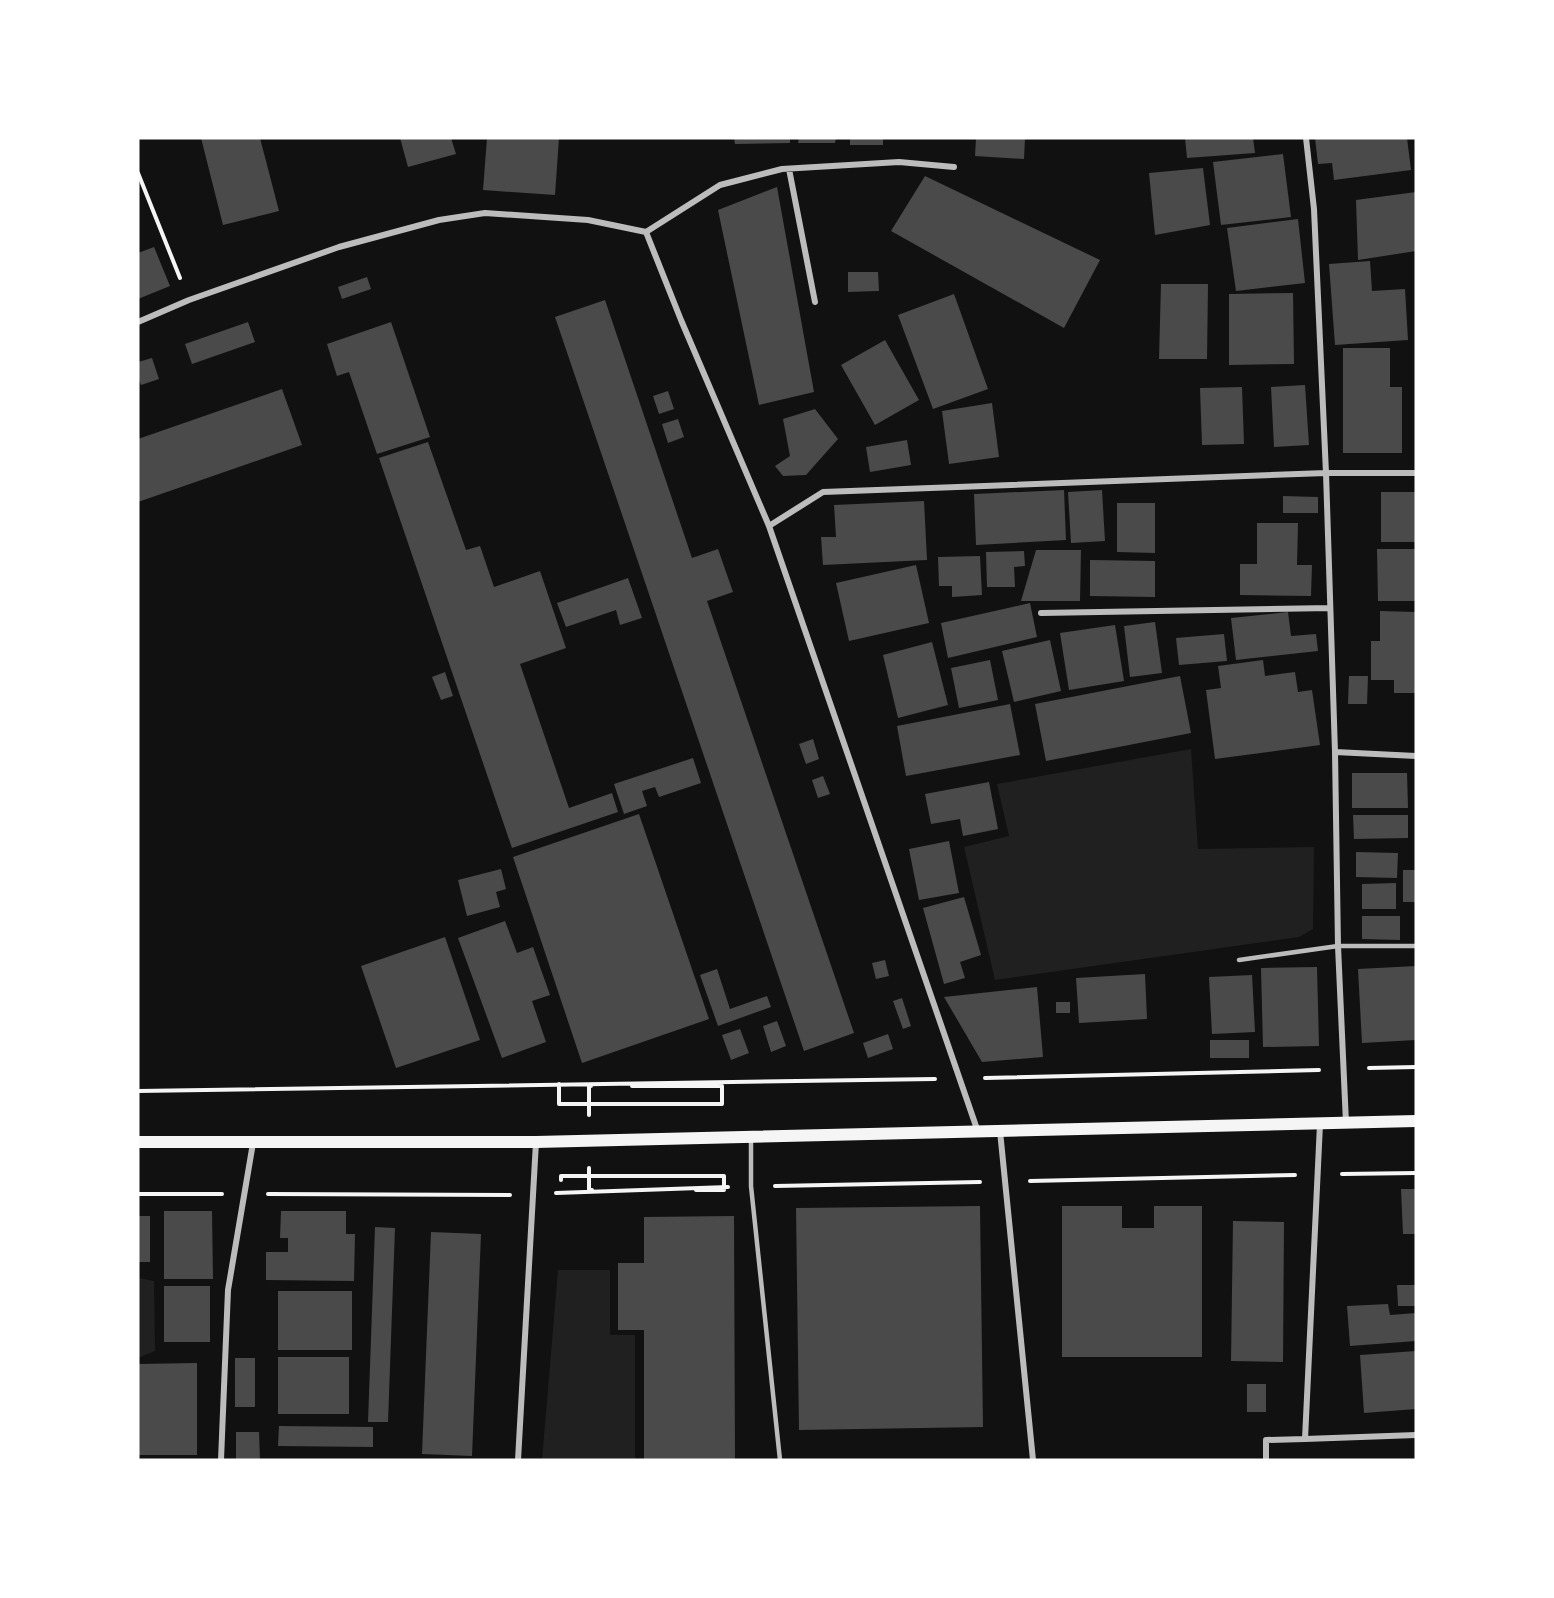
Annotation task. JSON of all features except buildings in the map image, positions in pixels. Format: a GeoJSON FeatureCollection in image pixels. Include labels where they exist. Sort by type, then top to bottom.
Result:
{"type":"FeatureCollection","features":[{"type":"Feature","properties":{"kind":"main road"},"geometry":{"type":"LineString","coordinates":[[138,1142],[536,1142],[1416,1121]]}},
{"type":"Feature","properties":{"kind":"street"},"geometry":{"type":"LineString","coordinates":[[1306,138],[1314,209],[1326,473],[1335,752],[1338,946],[1346,1123]]}},
{"type":"Feature","properties":{"kind":"street"},"geometry":{"type":"LineString","coordinates":[[138,322],[189,300],[339,247],[439,220],[485,213],[588,220],[646,232],[720,185],[789,169],[900,162],[954,167]]}},
{"type":"Feature","properties":{"kind":"street"},"geometry":{"type":"LineString","coordinates":[[789,169],[815,302]]}},
{"type":"Feature","properties":{"kind":"street"},"geometry":{"type":"LineString","coordinates":[[646,232],[769,525],[978,1132]]}},
{"type":"Feature","properties":{"kind":"street"},"geometry":{"type":"LineString","coordinates":[[769,525],[823,492],[1326,473],[1416,473]]}},
{"type":"Feature","properties":{"kind":"street"},"geometry":{"type":"LineString","coordinates":[[1041,613],[1330,608]]}},
{"type":"Feature","properties":{"kind":"street"},"geometry":{"type":"LineString","coordinates":[[1335,752],[1416,756]]}},
{"type":"Feature","properties":{"kind":"street"},"geometry":{"type":"LineString","coordinates":[[1305,1439],[1320,1123]]}},
{"type":"Feature","properties":{"kind":"street"},"geometry":{"type":"LineString","coordinates":[[1000,1131],[1033,1460]]}},
{"type":"Feature","properties":{"kind":"street"},"geometry":{"type":"LineString","coordinates":[[518,1460],[536,1142]]}},
{"type":"Feature","properties":{"kind":"street"},"geometry":{"type":"LineString","coordinates":[[221,1460],[228,1290],[253,1143]]}},
{"type":"Feature","properties":{"kind":"street"},"geometry":{"type":"LineString","coordinates":[[1266,1460],[1266,1440],[1416,1435]]}},
{"type":"Feature","properties":{"kind":"lane"},"geometry":{"type":"LineString","coordinates":[[1239,960],[1338,946],[1416,946]]}},
{"type":"Feature","properties":{"kind":"lane"},"geometry":{"type":"LineString","coordinates":[[751,1137],[751,1186],[780,1460]]}},
{"type":"Feature","properties":{"kind":"path"},"geometry":{"type":"LineString","coordinates":[[138,173],[189,300]]}},
{"type":"Feature","properties":{"kind":"path"},"geometry":{"type":"LineString","coordinates":[[138,1091],[961,1079],[1416,1067]]}},
{"type":"Feature","properties":{"kind":"path"},"geometry":{"type":"LineString","coordinates":[[559,1084],[559,1104],[722,1104],[722,1086],[589,1086]]}},
{"type":"Feature","properties":{"kind":"path"},"geometry":{"type":"LineString","coordinates":[[561,1193],[561,1176],[724,1176],[724,1191],[589,1191]]}},
{"type":"Feature","properties":{"kind":"shaded area"},"geometry":{"type":"Polygon","coordinates":[[[1191,749],[1198,849],[1314,847],[1313,929],[1299,937],[995,980],[964,847],[1009,836],[997,784],[1191,749]]]}},
{"type":"Feature","properties":{"kind":"shaded area"},"geometry":{"type":"Polygon","coordinates":[[[558,1270],[610,1270],[610,1335],[635,1335],[635,1460],[542,1460],[558,1270]]]}},
{"type":"Feature","properties":{"kind":"shaded area"},"geometry":{"type":"Polygon","coordinates":[[[138,1278],[154,1281],[155,1351],[138,1358],[138,1278]]]}}]}
